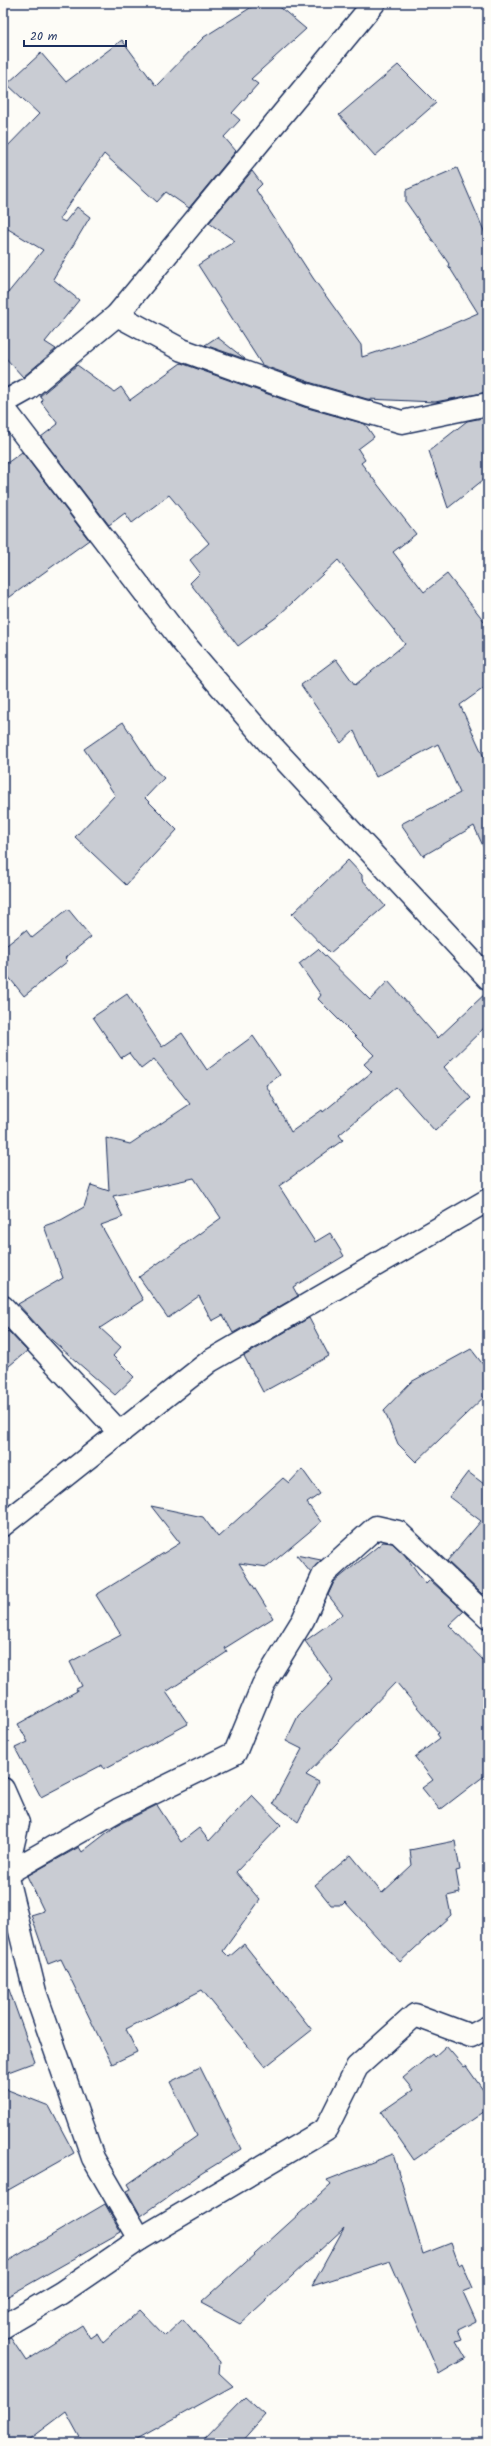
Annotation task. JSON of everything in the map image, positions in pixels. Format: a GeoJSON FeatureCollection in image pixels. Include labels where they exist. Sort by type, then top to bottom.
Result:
{"type":"FeatureCollection","features":[{"type":"Feature","properties":{"kind":"street"},"geometry":{"type":"LineString","coordinates":[[3,403],[28,389],[117,315],[374,3]]}},
{"type":"Feature","properties":{"kind":"street"},"geometry":{"type":"LineString","coordinates":[[117,315],[182,350],[308,395],[402,422],[488,404]]}},
{"type":"Feature","properties":{"kind":"street"},"geometry":{"type":"LineString","coordinates":[[3,407],[181,640],[270,744],[488,978]]}},
{"type":"Feature","properties":{"kind":"street"},"geometry":{"type":"LineString","coordinates":[[3,1526],[210,1361],[486,1205]]}},
{"type":"Feature","properties":{"kind":"street"},"geometry":{"type":"LineString","coordinates":[[3,1307],[120,1433]]}},
{"type":"Feature","properties":{"kind":"street"},"geometry":{"type":"LineString","coordinates":[[6,1874],[118,1810],[235,1753],[263,1685],[303,1620],[324,1574],[376,1527],[398,1532],[488,1617]]}},
{"type":"Feature","properties":{"kind":"street"},"geometry":{"type":"LineString","coordinates":[[3,1789],[18,1823],[6,1874],[35,1992],[93,2158],[140,2239]]}},
{"type":"Feature","properties":{"kind":"street"},"geometry":{"type":"LineString","coordinates":[[3,2327],[61,2293],[140,2239],[326,2129],[357,2067],[416,2015],[471,2036],[488,2027]]}},
{"type":"Feature","properties":{"kind":"building"},"geometry":{"type":"Polygon","coordinates":[[[258,3],[275,3],[306,29],[251,79],[258,84],[232,113],[240,120],[224,137],[236,151],[189,208],[166,192],[157,202],[104,154],[59,219],[65,222],[77,207],[90,217],[53,279],[79,300],[45,342],[56,349],[23,377],[3,355],[3,299],[43,250],[3,226],[3,151],[39,114],[7,84],[41,53],[66,82],[122,40],[156,86],[204,37],[258,3]]]}},
{"type":"Feature","properties":{"kind":"building"},"geometry":{"type":"Polygon","coordinates":[[[398,65],[436,103],[375,156],[339,115],[398,65]]]}},
{"type":"Feature","properties":{"kind":"building"},"geometry":{"type":"Polygon","coordinates":[[[457,168],[488,240],[488,392],[435,402],[367,399],[312,383],[262,365],[198,265],[235,241],[209,223],[252,171],[262,184],[256,190],[313,278],[361,345],[362,357],[420,338],[478,313],[448,265],[449,264],[406,202],[406,190],[457,168]]]}},
{"type":"Feature","properties":{"kind":"building"},"geometry":{"type":"Polygon","coordinates":[[[217,337],[245,359],[205,345],[217,337]]]}},
{"type":"Feature","properties":{"kind":"building"},"geometry":{"type":"Polygon","coordinates":[[[181,363],[304,407],[365,424],[374,437],[358,449],[365,460],[361,463],[416,534],[393,552],[424,592],[447,574],[488,626],[488,685],[460,705],[488,766],[488,857],[474,826],[423,856],[401,824],[460,793],[438,744],[376,777],[354,731],[341,743],[301,685],[336,659],[355,685],[405,644],[338,560],[278,616],[238,646],[190,583],[200,573],[190,560],[209,543],[169,495],[132,523],[125,513],[109,525],[41,437],[58,424],[41,402],[43,400],[40,396],[77,365],[114,392],[121,387],[130,400],[181,363]]]}},
{"type":"Feature","properties":{"kind":"building"},"geometry":{"type":"Polygon","coordinates":[[[488,417],[488,476],[448,508],[429,451],[467,421],[488,417]]]}},
{"type":"Feature","properties":{"kind":"building"},"geometry":{"type":"Polygon","coordinates":[[[22,452],[89,540],[3,602],[3,466],[22,452]]]}},
{"type":"Feature","properties":{"kind":"building"},"geometry":{"type":"Polygon","coordinates":[[[123,722],[153,768],[164,778],[145,798],[177,830],[126,885],[75,837],[115,795],[84,749],[123,722]]]}},
{"type":"Feature","properties":{"kind":"building"},"geometry":{"type":"Polygon","coordinates":[[[348,860],[362,875],[362,879],[385,906],[330,953],[292,914],[348,860]]]}},
{"type":"Feature","properties":{"kind":"building"},"geometry":{"type":"Polygon","coordinates":[[[68,909],[91,937],[65,958],[68,961],[24,996],[3,970],[3,948],[26,930],[32,938],[68,909]]]}},
{"type":"Feature","properties":{"kind":"building"},"geometry":{"type":"Polygon","coordinates":[[[318,949],[370,1000],[388,981],[438,1038],[488,991],[488,1024],[444,1067],[471,1098],[435,1131],[396,1087],[339,1135],[343,1140],[279,1186],[315,1242],[330,1233],[344,1256],[293,1287],[298,1296],[233,1333],[223,1315],[212,1321],[199,1296],[168,1318],[139,1277],[221,1218],[194,1178],[113,1196],[123,1217],[101,1225],[143,1300],[100,1328],[121,1347],[113,1356],[134,1377],[115,1395],[46,1335],[18,1304],[63,1278],[44,1226],[61,1220],[84,1207],[91,1185],[109,1191],[106,1138],[130,1144],[190,1104],[154,1059],[141,1069],[129,1053],[121,1058],[93,1017],[127,994],[162,1047],[182,1033],[207,1070],[253,1036],[280,1075],[266,1085],[291,1132],[322,1110],[323,1112],[372,1072],[364,1064],[374,1055],[318,999],[321,995],[299,964],[318,949]]]}},
{"type":"Feature","properties":{"kind":"building"},"geometry":{"type":"Polygon","coordinates":[[[309,1318],[329,1356],[263,1392],[244,1356],[309,1318]]]}},
{"type":"Feature","properties":{"kind":"building"},"geometry":{"type":"Polygon","coordinates":[[[8,1331],[27,1351],[3,1371],[3,1336],[8,1331]]]}},
{"type":"Feature","properties":{"kind":"building"},"geometry":{"type":"Polygon","coordinates":[[[471,1349],[488,1371],[488,1393],[416,1462],[398,1444],[384,1410],[411,1382],[471,1349]]]}},
{"type":"Feature","properties":{"kind":"building"},"geometry":{"type":"Polygon","coordinates":[[[302,1469],[320,1494],[307,1503],[321,1522],[267,1567],[239,1563],[273,1618],[225,1648],[227,1652],[166,1692],[188,1724],[104,1769],[102,1765],[41,1797],[15,1748],[28,1742],[18,1724],[77,1691],[76,1689],[82,1686],[70,1662],[121,1635],[96,1595],[180,1543],[151,1506],[203,1517],[218,1537],[283,1478],[289,1483],[302,1469]]]}},
{"type":"Feature","properties":{"kind":"building"},"geometry":{"type":"Polygon","coordinates":[[[468,1472],[488,1487],[488,1587],[482,1594],[447,1561],[481,1521],[449,1497],[468,1472]]]}},
{"type":"Feature","properties":{"kind":"building"},"geometry":{"type":"Polygon","coordinates":[[[383,1542],[392,1543],[404,1554],[426,1584],[430,1580],[464,1611],[449,1625],[488,1665],[488,1773],[440,1810],[422,1788],[433,1780],[415,1757],[440,1738],[437,1734],[439,1733],[396,1682],[306,1775],[319,1782],[298,1822],[273,1803],[302,1749],[286,1741],[298,1716],[333,1680],[305,1641],[343,1614],[328,1595],[334,1582],[383,1542]]]}},
{"type":"Feature","properties":{"kind":"building"},"geometry":{"type":"Polygon","coordinates":[[[296,1555],[321,1560],[311,1573],[296,1555]]]}},
{"type":"Feature","properties":{"kind":"building"},"geometry":{"type":"Polygon","coordinates":[[[252,1795],[281,1825],[236,1872],[260,1900],[223,1951],[229,1957],[244,1944],[312,2030],[265,2067],[202,1990],[126,2029],[137,2052],[112,2064],[61,1959],[48,1964],[31,1915],[44,1911],[27,1876],[79,1847],[82,1852],[117,1825],[157,1805],[181,1842],[199,1828],[209,1841],[252,1795]]]}},
{"type":"Feature","properties":{"kind":"building"},"geometry":{"type":"Polygon","coordinates":[[[455,1841],[460,1870],[456,1871],[460,1893],[447,1896],[451,1915],[400,1962],[345,1902],[342,1905],[331,1905],[315,1885],[351,1855],[382,1893],[412,1865],[410,1850],[455,1841]]]}},
{"type":"Feature","properties":{"kind":"building"},"geometry":{"type":"Polygon","coordinates":[[[7,1984],[35,2062],[3,2074],[3,1985],[7,1984]]]}},
{"type":"Feature","properties":{"kind":"building"},"geometry":{"type":"Polygon","coordinates":[[[446,2046],[464,2067],[466,2066],[488,2097],[488,2109],[414,2160],[381,2112],[413,2090],[403,2078],[432,2054],[434,2057],[446,2046]]]}},
{"type":"Feature","properties":{"kind":"building"},"geometry":{"type":"Polygon","coordinates":[[[200,2067],[241,2149],[202,2173],[141,2216],[127,2191],[131,2189],[128,2184],[197,2136],[170,2082],[200,2067]]]}},
{"type":"Feature","properties":{"kind":"building"},"geometry":{"type":"Polygon","coordinates":[[[3,2088],[49,2106],[74,2153],[3,2193],[3,2088]]]}},
{"type":"Feature","properties":{"kind":"building"},"geometry":{"type":"Polygon","coordinates":[[[393,2154],[423,2254],[451,2243],[459,2265],[462,2263],[473,2288],[463,2292],[476,2321],[458,2330],[462,2339],[456,2341],[466,2358],[439,2374],[390,2261],[312,2286],[344,2228],[240,2324],[201,2303],[331,2185],[327,2180],[393,2154]]]}},
{"type":"Feature","properties":{"kind":"building"},"geometry":{"type":"Polygon","coordinates":[[[105,2204],[121,2232],[3,2299],[3,2264],[105,2204]]]}},
{"type":"Feature","properties":{"kind":"building"},"geometry":{"type":"Polygon","coordinates":[[[140,2310],[165,2336],[183,2319],[220,2362],[219,2373],[233,2386],[130,2443],[83,2443],[66,2412],[25,2443],[3,2443],[3,2339],[10,2337],[26,2361],[82,2325],[90,2338],[97,2333],[103,2343],[140,2310]]]}},
{"type":"Feature","properties":{"kind":"building"},"geometry":{"type":"Polygon","coordinates":[[[245,2397],[265,2415],[240,2443],[200,2443],[245,2397]]]}}]}
